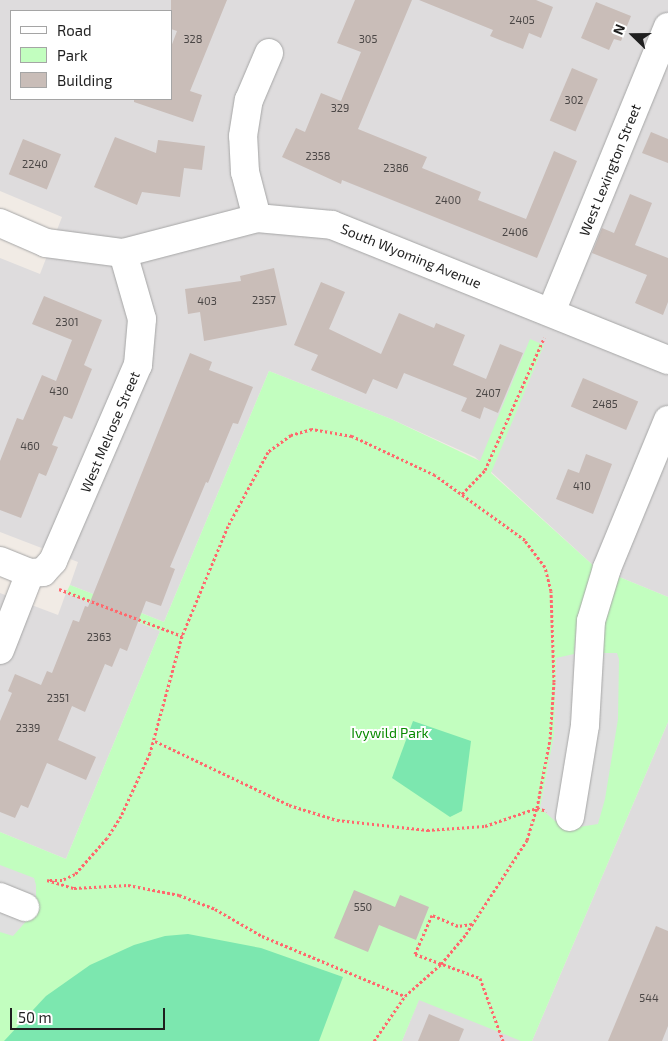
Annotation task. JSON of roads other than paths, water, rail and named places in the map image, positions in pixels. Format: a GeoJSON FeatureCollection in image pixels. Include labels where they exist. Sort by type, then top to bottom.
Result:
{"type":"FeatureCollection","features":[{"type":"Feature","properties":{"kind":"street","name":"West Lexington Street"},"geometry":{"type":"LineString","coordinates":[[547,325],[668,27]]}},
{"type":"Feature","properties":{"kind":"street"},"geometry":{"type":"LineString","coordinates":[[257,218],[245,172],[243,136],[249,100],[269,53]]}},
{"type":"Feature","properties":{"kind":"street","name":"South Wyoming Avenue"},"geometry":{"type":"LineString","coordinates":[[0,223],[46,243],[123,253],[257,218],[332,225],[547,325],[668,360]]}},
{"type":"Feature","properties":{"kind":"street","name":"West Melrose Street"},"geometry":{"type":"LineString","coordinates":[[0,650],[36,573],[62,547],[138,365],[142,319],[123,253]]}},
{"type":"Feature","properties":{"kind":"street"},"geometry":{"type":"LineString","coordinates":[[570,817],[585,725],[590,621],[607,568],[668,420]]}},
{"type":"Feature","properties":{"kind":"street"},"geometry":{"type":"LineString","coordinates":[[0,561],[36,573]]}},
{"type":"Feature","properties":{"kind":"street"},"geometry":{"type":"LineString","coordinates":[[0,897],[25,907]]}},
{"type":"Feature","properties":{"kind":"park label","name":"Ivywild Park"},"geometry":{"type":"Point","coordinates":[390,733]}}]}
